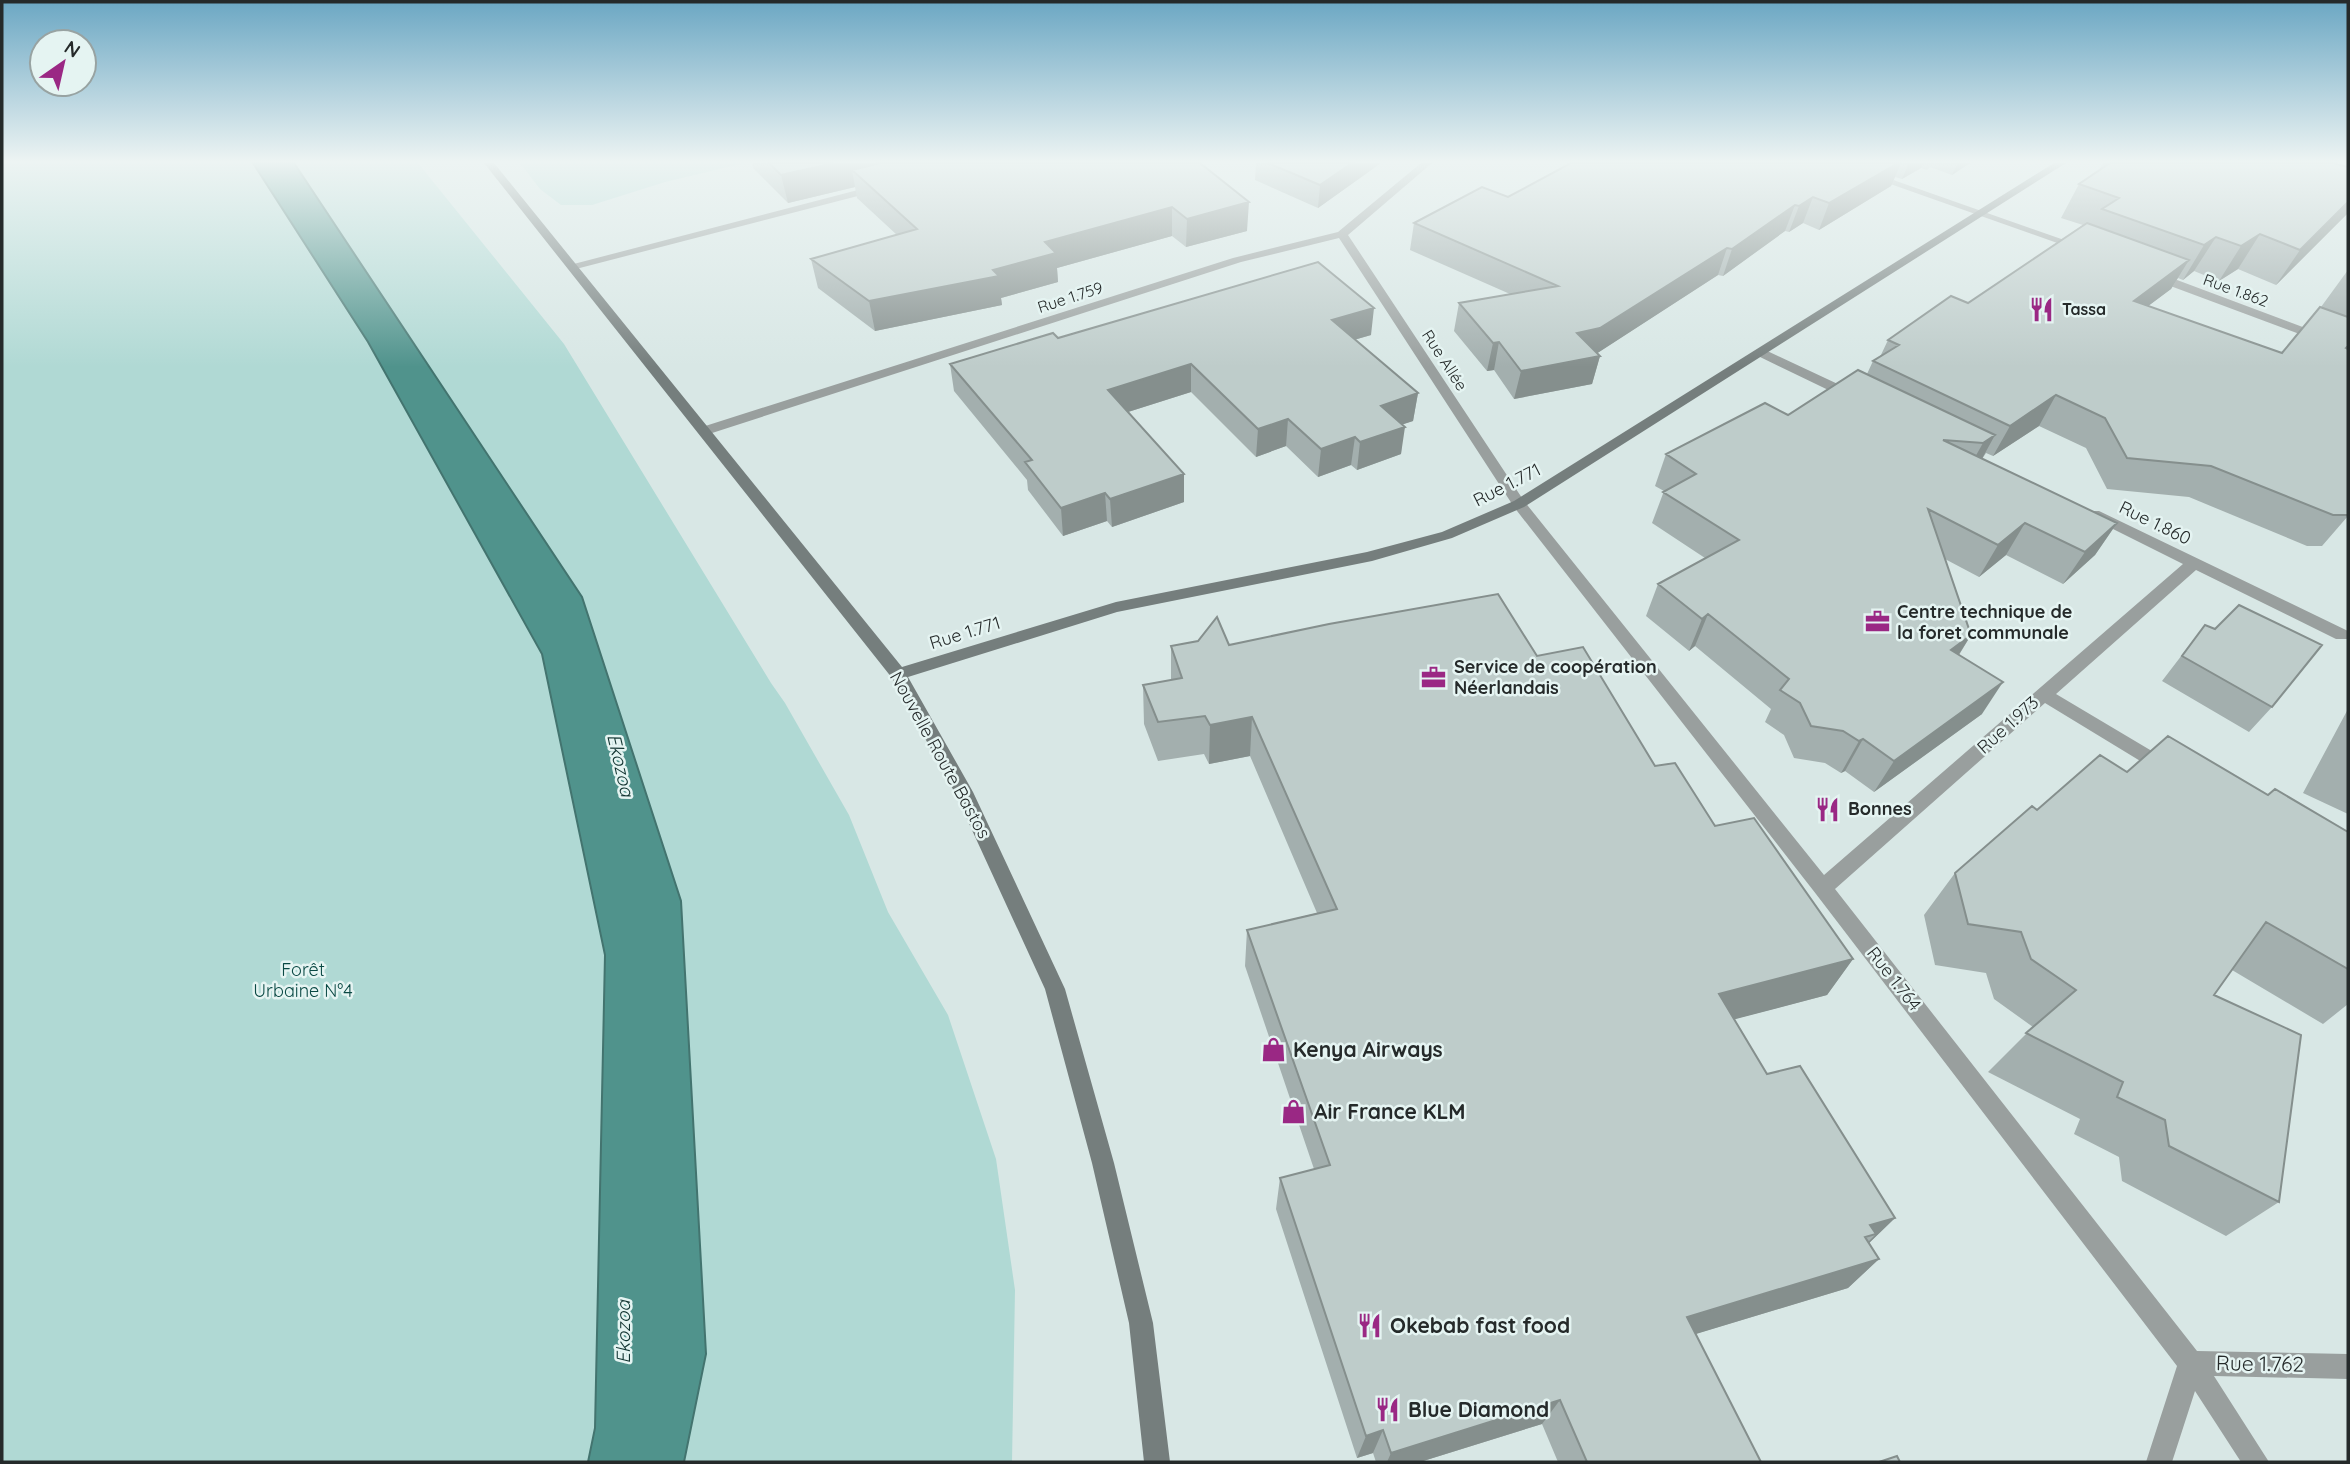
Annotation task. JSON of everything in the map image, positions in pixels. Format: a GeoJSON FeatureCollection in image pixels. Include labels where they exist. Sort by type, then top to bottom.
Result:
{"type":"FeatureCollection","features":[{"type":"Feature","properties":{"kind":"main road","name":"Nouvelle Route Bastos"},"geometry":{"type":"LineString","coordinates":[[544,231],[898,674],[964,792],[1055,989],[1103,1163],[1141,1323],[1157,1462]]}},
{"type":"Feature","properties":{"kind":"main road","name":"Rue 1.771"},"geometry":{"type":"LineString","coordinates":[[898,674],[1116,607],[1367,557],[1447,535],[1519,504],[1763,353],[1952,231]]}},
{"type":"Feature","properties":{"kind":"street"},"geometry":{"type":"LineString","coordinates":[[572,266],[707,231]]}},
{"type":"Feature","properties":{"kind":"street","name":"Rue 1.759"},"geometry":{"type":"LineString","coordinates":[[704,431],[1237,260],[1345,231]]}},
{"type":"Feature","properties":{"kind":"street"},"geometry":{"type":"LineString","coordinates":[[2035,231],[2094,253]]}},
{"type":"Feature","properties":{"kind":"street","name":"Rue Allée"},"geometry":{"type":"LineString","coordinates":[[1342,234],[1519,504]]}},
{"type":"Feature","properties":{"kind":"street","name":"Rue 1.862"},"geometry":{"type":"LineString","coordinates":[[2144,272],[2348,348]]}},
{"type":"Feature","properties":{"kind":"street"},"geometry":{"type":"LineString","coordinates":[[1763,353],[1861,401]]}},
{"type":"Feature","properties":{"kind":"street","name":"Rue 1.764"},"geometry":{"type":"LineString","coordinates":[[1519,504],[1824,888],[2191,1363],[2256,1462]]}},
{"type":"Feature","properties":{"kind":"street","name":"Rue 1.860"},"geometry":{"type":"LineString","coordinates":[[2083,509],[2342,635]]}},
{"type":"Feature","properties":{"kind":"street","name":"Rue 1.973"},"geometry":{"type":"LineString","coordinates":[[1824,888],[2194,563]]}},
{"type":"Feature","properties":{"kind":"street"},"geometry":{"type":"LineString","coordinates":[[2043,694],[2186,781]]}},
{"type":"Feature","properties":{"kind":"street","name":"Rue 1.762"},"geometry":{"type":"LineString","coordinates":[[2160,1462],[2191,1363],[2348,1366]]}},
{"type":"Feature","properties":{"kind":"green space","name":"Forêt Urbaine N°4"},"geometry":{"type":"Polygon","coordinates":[[[2,231],[297,231],[368,342],[542,654],[605,955],[595,1428],[588,1462],[2,1462],[2,231]]]}},
{"type":"Feature","properties":{"kind":"green space"},"geometry":{"type":"Polygon","coordinates":[[[339,231],[473,231],[564,344],[785,703],[849,815],[888,912],[948,1015],[996,1159],[1015,1290],[1012,1462],[684,1462],[706,1354],[582,597],[339,231]]]}},
{"type":"Feature","properties":{"kind":"water","name":"Ekozoa"},"geometry":{"type":"Polygon","coordinates":[[[297,231],[339,231],[582,597],[681,901],[706,1354],[684,1462],[588,1462],[595,1428],[605,955],[542,654],[368,342],[297,231]]]}},
{"type":"Feature","properties":{"kind":"building"},"geometry":{"type":"Polygon","coordinates":[[[909,231],[1084,231],[1045,242],[1056,253],[993,270],[999,276],[869,301],[811,259],[909,231]]]}},
{"type":"Feature","properties":{"kind":"building"},"geometry":{"type":"Polygon","coordinates":[[[1433,231],[1757,231],[1600,328],[1577,333],[1600,356],[1521,371],[1499,342],[1493,343],[1459,303],[1558,286],[1433,231]]]}},
{"type":"Feature","properties":{"kind":"building"},"geometry":{"type":"Polygon","coordinates":[[[2075,231],[2110,231],[2189,260],[2134,301],[2282,353],[2320,307],[2348,317],[2348,515],[2333,515],[2211,466],[2127,458],[2105,418],[2056,395],[2010,426],[1873,361],[1899,345],[1888,340],[1951,296],[1968,303],[2075,231]]]}},
{"type":"Feature","properties":{"kind":"building"},"geometry":{"type":"Polygon","coordinates":[[[2165,231],[2319,231],[2300,250],[2260,234],[2241,246],[2216,237],[2204,245],[2165,231]]]}},
{"type":"Feature","properties":{"kind":"building"},"geometry":{"type":"Polygon","coordinates":[[[1318,262],[1374,308],[1332,320],[1418,393],[1381,406],[1405,427],[1360,442],[1355,437],[1321,449],[1288,419],[1258,429],[1191,364],[1108,390],[1184,474],[1110,499],[1105,493],[1061,508],[1025,462],[1032,460],[950,364],[1053,333],[1058,338],[1318,262]]]}},
{"type":"Feature","properties":{"kind":"building"},"geometry":{"type":"Polygon","coordinates":[[[1858,370],[1995,435],[1983,443],[1943,440],[2117,523],[2085,552],[2025,523],[1998,545],[1928,509],[1971,635],[1951,650],[2003,682],[1894,761],[1863,739],[1859,741],[1843,731],[1811,726],[1800,703],[1780,690],[1789,679],[1708,614],[1702,619],[1658,584],[1739,540],[1663,492],[1696,474],[1666,454],[1765,403],[1788,415],[1858,370]]]}},
{"type":"Feature","properties":{"kind":"building"},"geometry":{"type":"Polygon","coordinates":[[[1498,594],[1537,656],[1583,647],[1655,766],[1675,763],[1715,826],[1754,818],[1853,959],[1719,994],[1767,1074],[1800,1066],[1895,1218],[1870,1225],[1876,1234],[1865,1237],[1879,1259],[1687,1317],[1761,1462],[1587,1462],[1560,1400],[1391,1453],[1383,1430],[1366,1436],[1280,1178],[1330,1165],[1247,930],[1337,909],[1252,717],[1210,725],[1205,716],[1158,722],[1143,685],[1182,678],[1171,646],[1198,641],[1217,617],[1229,645],[1498,594]]]}},
{"type":"Feature","properties":{"kind":"building"},"geometry":{"type":"Polygon","coordinates":[[[2239,605],[2322,645],[2272,707],[2182,656],[2205,625],[2215,629],[2239,605]]]}},
{"type":"Feature","properties":{"kind":"building"},"geometry":{"type":"Polygon","coordinates":[[[2168,736],[2268,795],[2275,789],[2348,832],[2348,969],[2266,922],[2214,995],[2301,1035],[2279,1202],[2169,1146],[2165,1120],[2117,1097],[2123,1082],[2026,1033],[2076,990],[2031,959],[2021,932],[1968,924],[1955,873],[2032,806],[2037,810],[2100,755],[2127,772],[2168,736]]]}},
{"type":"Feature","properties":{"kind":"building"},"geometry":{"type":"Polygon","coordinates":[[[1897,1456],[1900,1462],[1879,1462],[1897,1456]]]}},
{"type":"Feature","properties":{"kind":"place","name":"Tassa"},"geometry":{"type":"Point","coordinates":[2042,309]}},
{"type":"Feature","properties":{"kind":"place","name":"Centre technique de la foret communale"},"geometry":{"type":"Point","coordinates":[1877,622]}},
{"type":"Feature","properties":{"kind":"place","name":"Service de coopération Néerlandais"},"geometry":{"type":"Point","coordinates":[1434,677]}},
{"type":"Feature","properties":{"kind":"place","name":"Bonnes"},"geometry":{"type":"Point","coordinates":[1828,809]}},
{"type":"Feature","properties":{"kind":"place","name":"Kenya Airways"},"geometry":{"type":"Point","coordinates":[1273,1050]}},
{"type":"Feature","properties":{"kind":"place","name":"Air France KLM"},"geometry":{"type":"Point","coordinates":[1294,1112]}},
{"type":"Feature","properties":{"kind":"place","name":"Okebab fast food"},"geometry":{"type":"Point","coordinates":[1370,1326]}},
{"type":"Feature","properties":{"kind":"place","name":"Blue Diamond"},"geometry":{"type":"Point","coordinates":[1388,1410]}}]}
